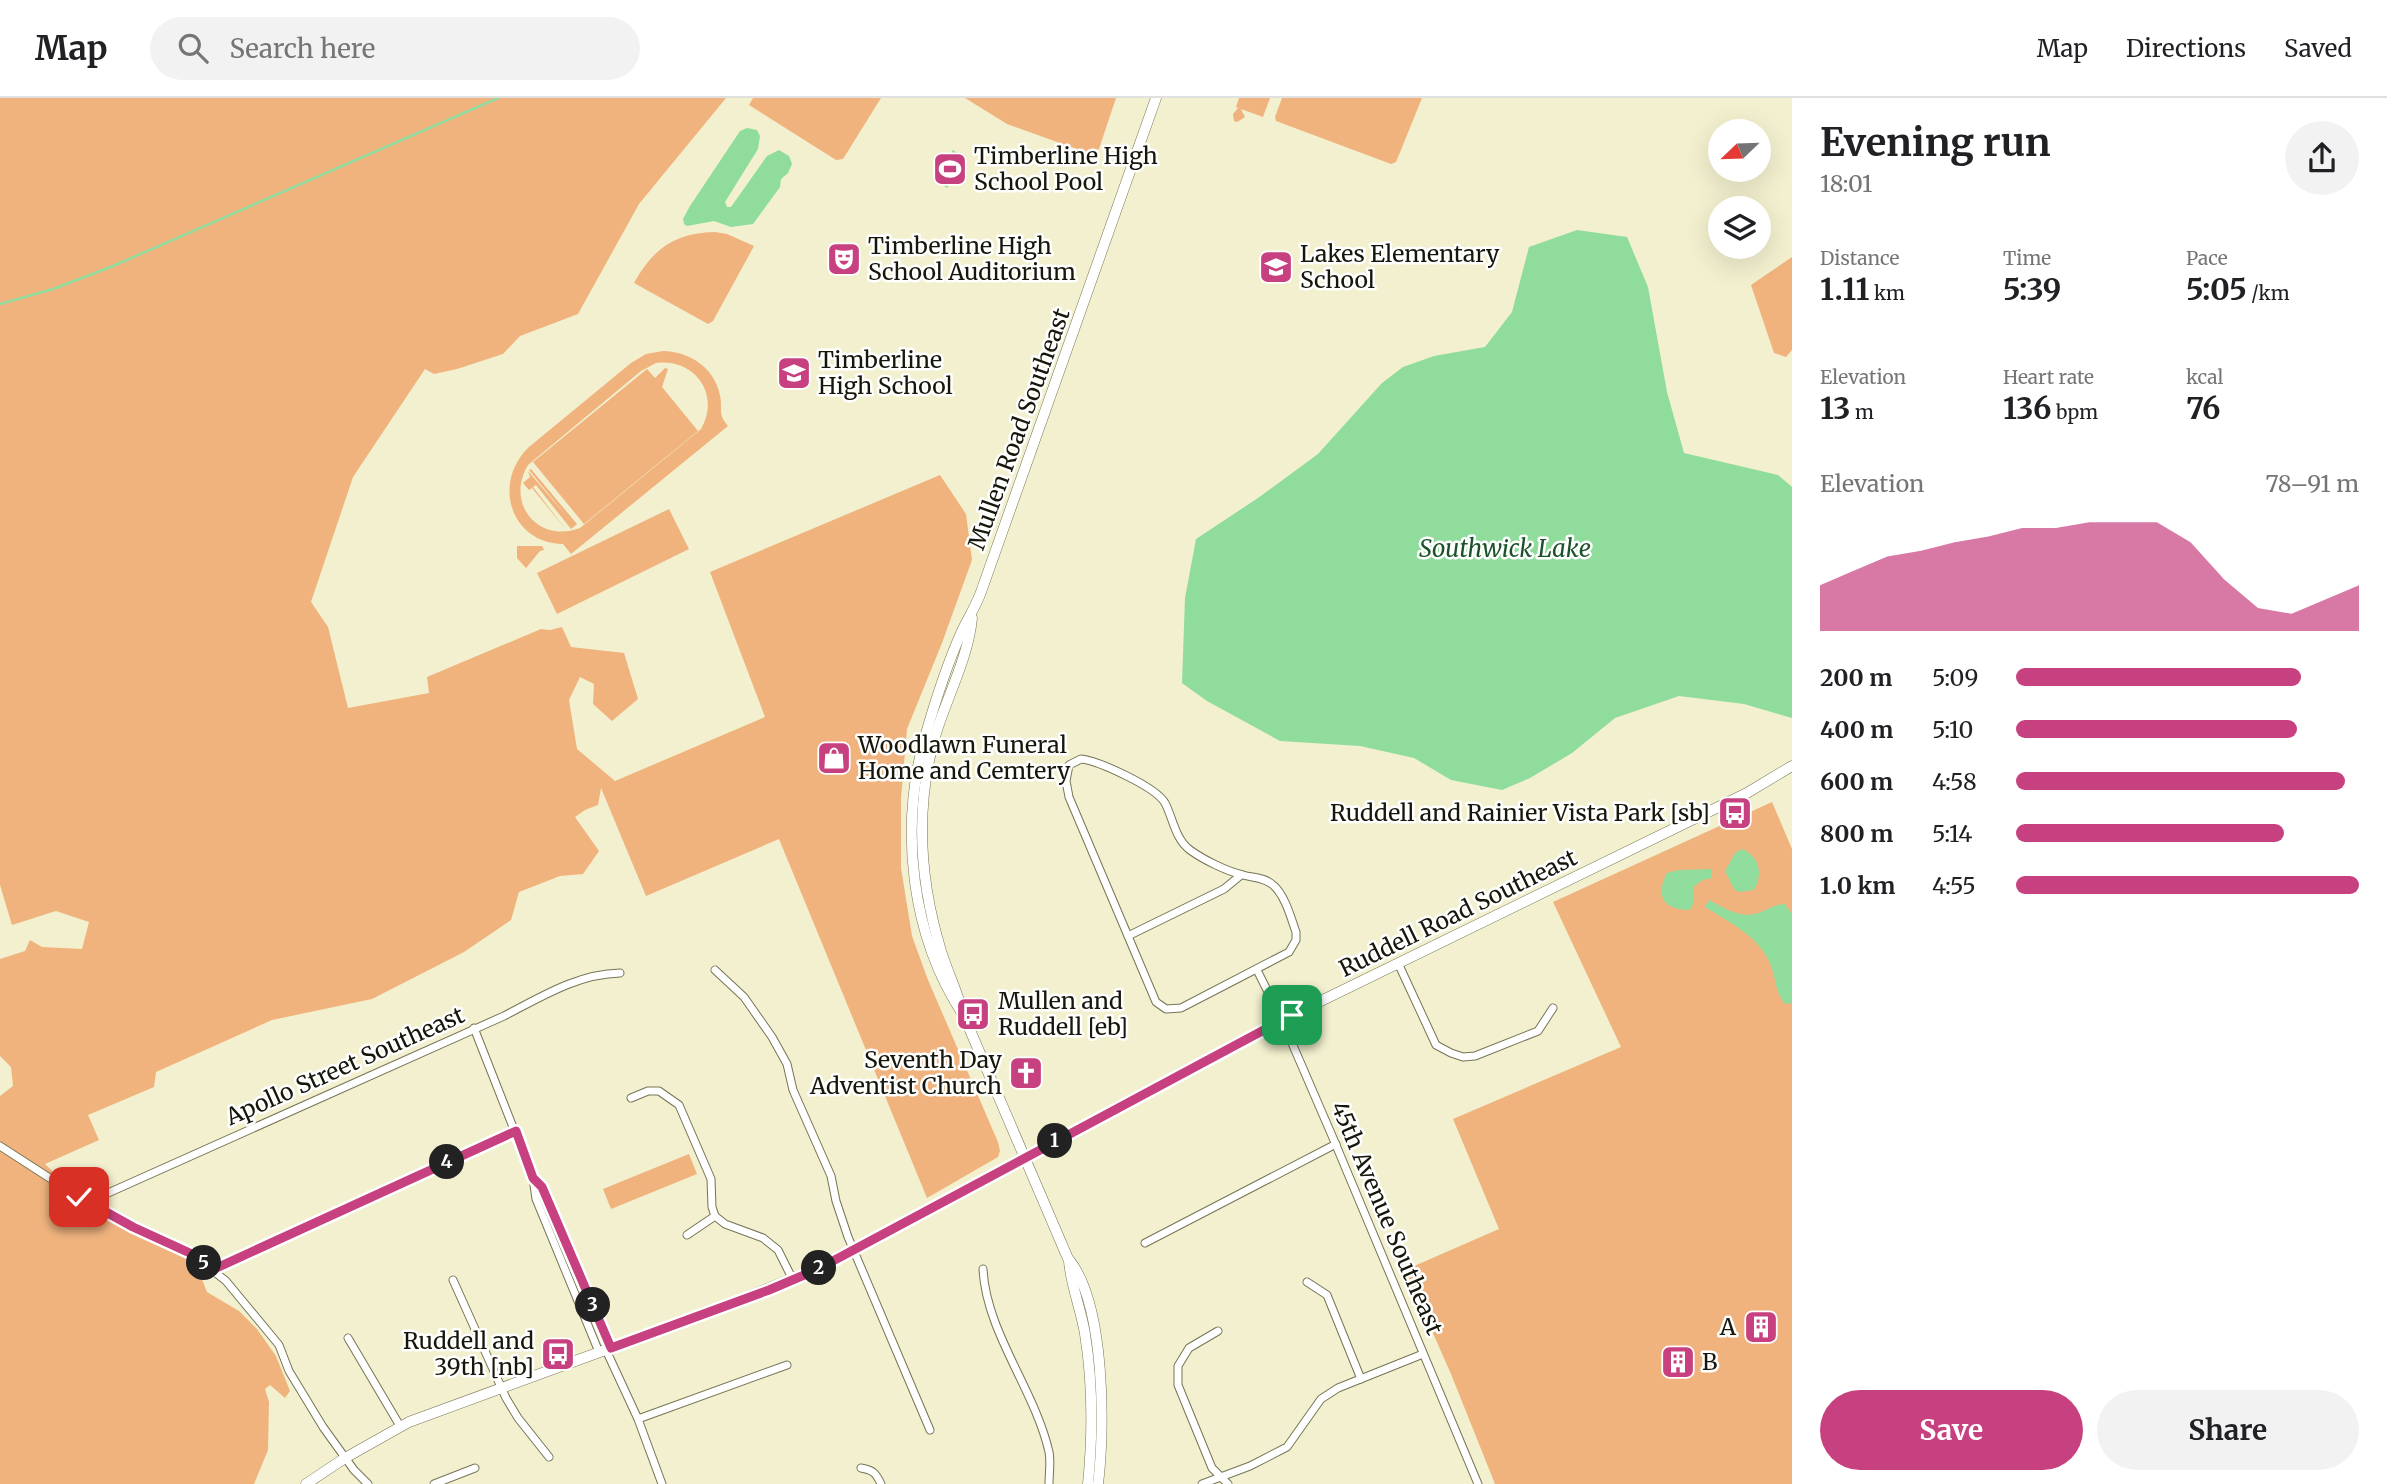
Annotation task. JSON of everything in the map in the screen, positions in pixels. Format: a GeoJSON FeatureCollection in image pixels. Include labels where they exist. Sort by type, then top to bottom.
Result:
{"type":"FeatureCollection","features":[{"type":"Feature","properties":{"kind":"street","name":"Mullen Road Southeast"},"geometry":{"type":"LineString","coordinates":[[1098,1484],[1102,1428],[1097,1347],[1080,1275],[1069,1261],[964,1016],[957,989],[942,953],[927,898],[922,834],[924,791],[934,741],[971,633],[973,614],[1156,98]]}},
{"type":"Feature","properties":{"kind":"street"},"geometry":{"type":"LineString","coordinates":[[1077,760],[1095,761],[1154,792],[1165,803],[1186,847],[1241,875],[1262,879],[1276,887],[1296,932],[1296,940],[1289,952],[1181,1007],[1166,1009],[1156,1002],[1128,936],[1069,797],[1066,775],[1069,765],[1077,760]]}},
{"type":"Feature","properties":{"kind":"street","name":"Ruddell Road Southeast"},"geometry":{"type":"LineString","coordinates":[[306,1484],[400,1426],[793,1280],[854,1250],[1282,1020],[1747,793],[1792,766]]}},
{"type":"Feature","properties":{"kind":"street"},"geometry":{"type":"LineString","coordinates":[[1128,936],[1224,889],[1241,875]]}},
{"type":"Feature","properties":{"kind":"street"},"geometry":{"type":"LineString","coordinates":[[1398,963],[1436,1045],[1463,1057],[1475,1056],[1538,1031],[1553,1008]]}},
{"type":"Feature","properties":{"kind":"street"},"geometry":{"type":"LineString","coordinates":[[715,970],[744,997],[787,1063],[793,1090],[831,1176],[836,1201],[854,1250],[930,1430]]}},
{"type":"Feature","properties":{"kind":"street","name":"45th Avenue Southeast"},"geometry":{"type":"LineString","coordinates":[[1257,970],[1336,1144],[1478,1484]]}},
{"type":"Feature","properties":{"kind":"street","name":"Apollo Street Southeast"},"geometry":{"type":"LineString","coordinates":[[88,1202],[564,986],[598,974],[620,973]]}},
{"type":"Feature","properties":{"kind":"street"},"geometry":{"type":"LineString","coordinates":[[474,1028],[516,1131],[533,1178],[536,1199],[638,1419],[662,1484]]}},
{"type":"Feature","properties":{"kind":"street"},"geometry":{"type":"LineString","coordinates":[[631,1098],[648,1091],[659,1091],[679,1105],[711,1179],[715,1216],[725,1223],[763,1238],[778,1250],[793,1280]]}},
{"type":"Feature","properties":{"kind":"street"},"geometry":{"type":"LineString","coordinates":[[212,1270],[516,1131]]}},
{"type":"Feature","properties":{"kind":"street"},"geometry":{"type":"LineString","coordinates":[[1145,1243],[1336,1144]]}},
{"type":"Feature","properties":{"kind":"street"},"geometry":{"type":"LineString","coordinates":[[0,1146],[88,1202],[133,1227],[192,1254],[226,1281],[279,1345],[289,1371],[345,1458],[368,1484]]}},
{"type":"Feature","properties":{"kind":"street"},"geometry":{"type":"LineString","coordinates":[[533,1178],[542,1187],[606,1350]]}},
{"type":"Feature","properties":{"kind":"street"},"geometry":{"type":"LineString","coordinates":[[687,1235],[715,1216]]}},
{"type":"Feature","properties":{"kind":"street","name":"Mullen Road Southeast"},"geometry":{"type":"LineString","coordinates":[[1069,1261],[1070,1278],[1084,1331],[1090,1369],[1093,1414],[1088,1484]]}},
{"type":"Feature","properties":{"kind":"street"},"geometry":{"type":"LineString","coordinates":[[983,1269],[984,1288],[993,1315],[1050,1454],[1049,1484]]}},
{"type":"Feature","properties":{"kind":"street"},"geometry":{"type":"LineString","coordinates":[[453,1280],[518,1418],[549,1457]]}},
{"type":"Feature","properties":{"kind":"street"},"geometry":{"type":"LineString","coordinates":[[1307,1282],[1327,1295],[1362,1379]]}},
{"type":"Feature","properties":{"kind":"street"},"geometry":{"type":"LineString","coordinates":[[1218,1331],[1189,1348],[1178,1366],[1178,1385],[1212,1468],[1228,1484]]}},
{"type":"Feature","properties":{"kind":"street"},"geometry":{"type":"LineString","coordinates":[[348,1338],[400,1426]]}},
{"type":"Feature","properties":{"kind":"street"},"geometry":{"type":"LineString","coordinates":[[1202,1484],[1287,1447],[1321,1399],[1338,1388],[1423,1354]]}},
{"type":"Feature","properties":{"kind":"street"},"geometry":{"type":"LineString","coordinates":[[638,1419],[788,1365]]}},
{"type":"Feature","properties":{"kind":"street"},"geometry":{"type":"LineString","coordinates":[[434,1484],[475,1468]]}},
{"type":"Feature","properties":{"kind":"street"},"geometry":{"type":"LineString","coordinates":[[860,1468],[877,1474],[881,1484]]}},
{"type":"Feature","properties":{"kind":"shaded area"},"geometry":{"type":"Polygon","coordinates":[[[0,98],[726,98],[639,204],[578,314],[520,336],[503,354],[434,374],[425,369],[353,477],[311,602],[328,627],[348,708],[429,693],[427,677],[541,629],[562,627],[571,647],[624,653],[638,699],[612,721],[593,704],[594,684],[580,677],[569,700],[577,749],[615,781],[765,717],[710,572],[940,475],[966,514],[972,560],[907,729],[901,798],[901,868],[912,936],[928,980],[998,1142],[998,1157],[927,1198],[779,839],[646,896],[601,788],[598,805],[575,817],[599,851],[583,874],[560,876],[519,892],[511,920],[464,952],[372,999],[272,1020],[156,1072],[154,1087],[88,1115],[99,1140],[45,1164],[79,1197],[192,1254],[207,1292],[239,1311],[257,1329],[276,1356],[290,1391],[285,1398],[270,1385],[265,1389],[269,1402],[268,1450],[254,1484],[0,1484],[0,1096],[13,1086],[11,1067],[0,1056],[0,959],[25,951],[30,940],[42,947],[82,949],[89,922],[56,911],[12,925],[0,885],[0,98]]]}},
{"type":"Feature","properties":{"kind":"shaded area"},"geometry":{"type":"Polygon","coordinates":[[[753,98],[881,98],[843,159],[836,160],[749,105],[753,98]]]}},
{"type":"Feature","properties":{"kind":"shaded area"},"geometry":{"type":"Polygon","coordinates":[[[965,98],[1116,98],[1099,149],[1088,153],[1007,124],[965,98]]]}},
{"type":"Feature","properties":{"kind":"shaded area"},"geometry":{"type":"Polygon","coordinates":[[[1239,98],[1270,98],[1263,117],[1241,109],[1245,117],[1237,122],[1234,121],[1233,114],[1238,108],[1239,98]]]}},
{"type":"Feature","properties":{"kind":"shaded area"},"geometry":{"type":"Polygon","coordinates":[[[1282,98],[1422,98],[1396,162],[1391,164],[1276,121],[1282,98]]]}},
{"type":"Feature","properties":{"kind":"shaded area"},"geometry":{"type":"Polygon","coordinates":[[[715,232],[727,234],[754,246],[713,321],[708,324],[634,283],[649,261],[666,245],[688,236],[715,232]]]}},
{"type":"Feature","properties":{"kind":"shaded area"},"geometry":{"type":"Polygon","coordinates":[[[1792,257],[1792,350],[1786,357],[1774,353],[1751,285],[1792,257]]]}},
{"type":"Feature","properties":{"kind":"shaded area"},"geometry":{"type":"Polygon","coordinates":[[[663,351],[682,354],[706,369],[717,385],[721,414],[728,426],[571,554],[563,544],[545,541],[530,533],[519,522],[512,508],[511,477],[518,461],[529,447],[631,363],[646,354],[663,351]],[[656,363],[641,371],[528,465],[522,479],[523,506],[539,525],[551,530],[580,528],[701,429],[708,404],[701,381],[682,366],[656,363]]]}},
{"type":"Feature","properties":{"kind":"shaded area"},"geometry":{"type":"Polygon","coordinates":[[[665,368],[668,369],[662,387],[698,431],[584,524],[533,462],[647,369],[655,378],[665,368]]]}},
{"type":"Feature","properties":{"kind":"shaded area"},"geometry":{"type":"Polygon","coordinates":[[[531,469],[577,524],[571,529],[536,485],[533,487],[567,531],[532,488],[529,490],[523,483],[530,477],[528,471],[568,518],[529,470],[531,469]]]}},
{"type":"Feature","properties":{"kind":"shaded area"},"geometry":{"type":"Polygon","coordinates":[[[669,509],[689,549],[557,614],[537,573],[669,509]]]}},
{"type":"Feature","properties":{"kind":"shaded area"},"geometry":{"type":"Polygon","coordinates":[[[517,546],[542,546],[544,550],[540,551],[526,568],[517,558],[517,546]]]}},
{"type":"Feature","properties":{"kind":"shaded area"},"geometry":{"type":"Polygon","coordinates":[[[1772,802],[1792,849],[1792,1484],[1495,1484],[1405,1270],[1499,1229],[1453,1119],[1621,1047],[1553,902],[1772,802]]]}},
{"type":"Feature","properties":{"kind":"shaded area"},"geometry":{"type":"Polygon","coordinates":[[[689,1154],[697,1174],[611,1209],[603,1189],[689,1154]]]}},
{"type":"Feature","properties":{"kind":"water"},"geometry":{"type":"Polygon","coordinates":[[[747,128],[757,130],[760,136],[758,149],[725,202],[727,207],[731,207],[767,156],[779,150],[789,156],[792,164],[781,179],[780,187],[753,224],[731,227],[714,221],[687,226],[683,219],[690,206],[740,131],[747,128]]]}},
{"type":"Feature","properties":{"kind":"water","name":"Timberline High School Pool"},"geometry":{"type":"Polygon","coordinates":[[[953,150],[966,159],[947,188],[934,179],[953,150]]]}},
{"type":"Feature","properties":{"kind":"water","name":"Southwick Lake"},"geometry":{"type":"Polygon","coordinates":[[[1577,230],[1627,237],[1648,287],[1667,392],[1684,453],[1778,475],[1792,487],[1792,718],[1744,704],[1679,696],[1615,718],[1572,753],[1530,778],[1502,790],[1451,780],[1414,758],[1360,746],[1280,741],[1207,701],[1182,683],[1185,598],[1196,539],[1318,454],[1382,383],[1403,367],[1434,356],[1485,347],[1512,312],[1529,247],[1577,230]]]}},
{"type":"Feature","properties":{"kind":"water"},"geometry":{"type":"Polygon","coordinates":[[[1742,849],[1756,861],[1759,872],[1754,890],[1739,892],[1734,889],[1725,871],[1735,853],[1742,849]]]}},
{"type":"Feature","properties":{"kind":"water"},"geometry":{"type":"Polygon","coordinates":[[[1712,869],[1712,878],[1693,887],[1694,902],[1690,910],[1673,907],[1664,900],[1662,888],[1667,873],[1712,869]]]}},
{"type":"Feature","properties":{"kind":"water"},"geometry":{"type":"Polygon","coordinates":[[[1709,900],[1732,912],[1745,915],[1785,904],[1792,914],[1792,1003],[1785,1004],[1782,1000],[1765,953],[1742,930],[1705,907],[1709,900]]]}},
{"type":"Feature","properties":{"kind":"waterway"},"geometry":{"type":"LineString","coordinates":[[0,304],[53,289],[113,266],[498,98]]}},
{"type":"Feature","properties":{"kind":"place","name":"Timberline High School Pool"},"geometry":{"type":"Point","coordinates":[950,169]}},
{"type":"Feature","properties":{"kind":"place","name":"Timberline High School Auditorium"},"geometry":{"type":"Point","coordinates":[844,259]}},
{"type":"Feature","properties":{"kind":"place","name":"Lakes Elementary School"},"geometry":{"type":"Point","coordinates":[1276,267]}},
{"type":"Feature","properties":{"kind":"place","name":"Timberline High School"},"geometry":{"type":"Point","coordinates":[794,373]}},
{"type":"Feature","properties":{"kind":"place","name":"Woodlawn Funeral Home and Cemtery"},"geometry":{"type":"Point","coordinates":[834,758]}},
{"type":"Feature","properties":{"kind":"place","name":"Ruddell and Rainier Vista Park [sb]"},"geometry":{"type":"Point","coordinates":[1735,813]}},
{"type":"Feature","properties":{"kind":"place","name":"Mullen and Ruddell [eb]"},"geometry":{"type":"Point","coordinates":[973,1014]}},
{"type":"Feature","properties":{"kind":"place","name":"Seventh Day Adventist Church"},"geometry":{"type":"Point","coordinates":[1026,1073]}},
{"type":"Feature","properties":{"kind":"place","name":"A"},"geometry":{"type":"Point","coordinates":[1761,1327]}},
{"type":"Feature","properties":{"kind":"place","name":"Ruddell and 39th [nb]"},"geometry":{"type":"Point","coordinates":[558,1354]}},
{"type":"Feature","properties":{"kind":"place","name":"B"},"geometry":{"type":"Point","coordinates":[1678,1362]}},
{"type":"Feature","properties":{"kind":"route"},"geometry":{"type":"LineString","coordinates":[[79,1197],[133,1227],[192,1254],[212,1270],[516,1131],[533,1178],[542,1187],[611,1348],[769,1290],[818,1269],[1292,1015]]}}]}
